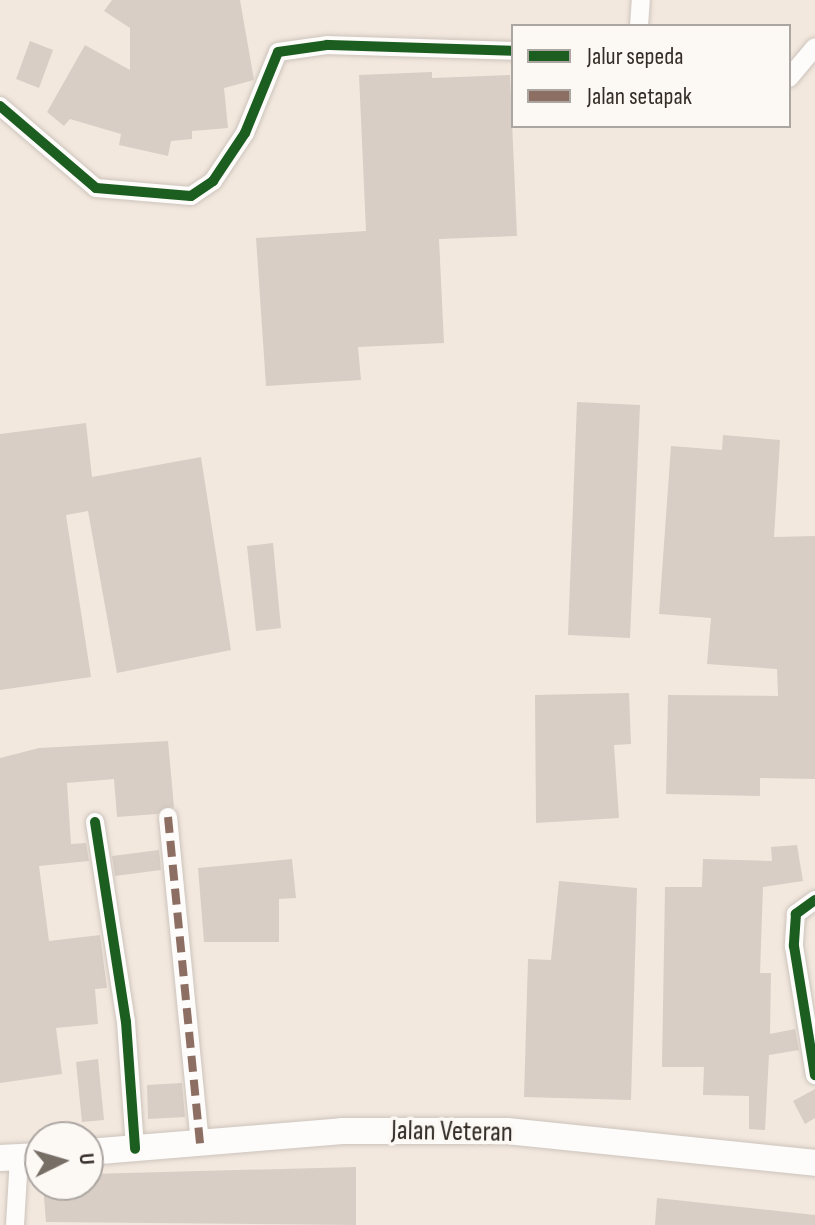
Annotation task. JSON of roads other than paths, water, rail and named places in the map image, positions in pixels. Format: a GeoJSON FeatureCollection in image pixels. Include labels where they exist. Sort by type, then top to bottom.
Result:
{"type":"FeatureCollection","features":[{"type":"Feature","properties":{"kind":"main road","name":"Jalan Veteran"},"geometry":{"type":"LineString","coordinates":[[104,1151],[342,1131],[507,1131],[815,1163]]}},
{"type":"Feature","properties":{"kind":"street"},"geometry":{"type":"LineString","coordinates":[[639,24],[641,0]]}},
{"type":"Feature","properties":{"kind":"street"},"geometry":{"type":"LineString","coordinates":[[0,106],[96,188],[191,196],[213,181],[245,133],[278,52],[327,45],[511,51]]}},
{"type":"Feature","properties":{"kind":"street"},"geometry":{"type":"LineString","coordinates":[[791,76],[815,47]]}},
{"type":"Feature","properties":{"kind":"street"},"geometry":{"type":"LineString","coordinates":[[168,817],[200,1143]]}},
{"type":"Feature","properties":{"kind":"street"},"geometry":{"type":"LineString","coordinates":[[95,822],[126,1022],[135,1149]]}},
{"type":"Feature","properties":{"kind":"street"},"geometry":{"type":"LineString","coordinates":[[815,900],[796,914],[794,946],[815,1075]]}},
{"type":"Feature","properties":{"kind":"street"},"geometry":{"type":"LineString","coordinates":[[15,1225],[20,1157]]}}]}
